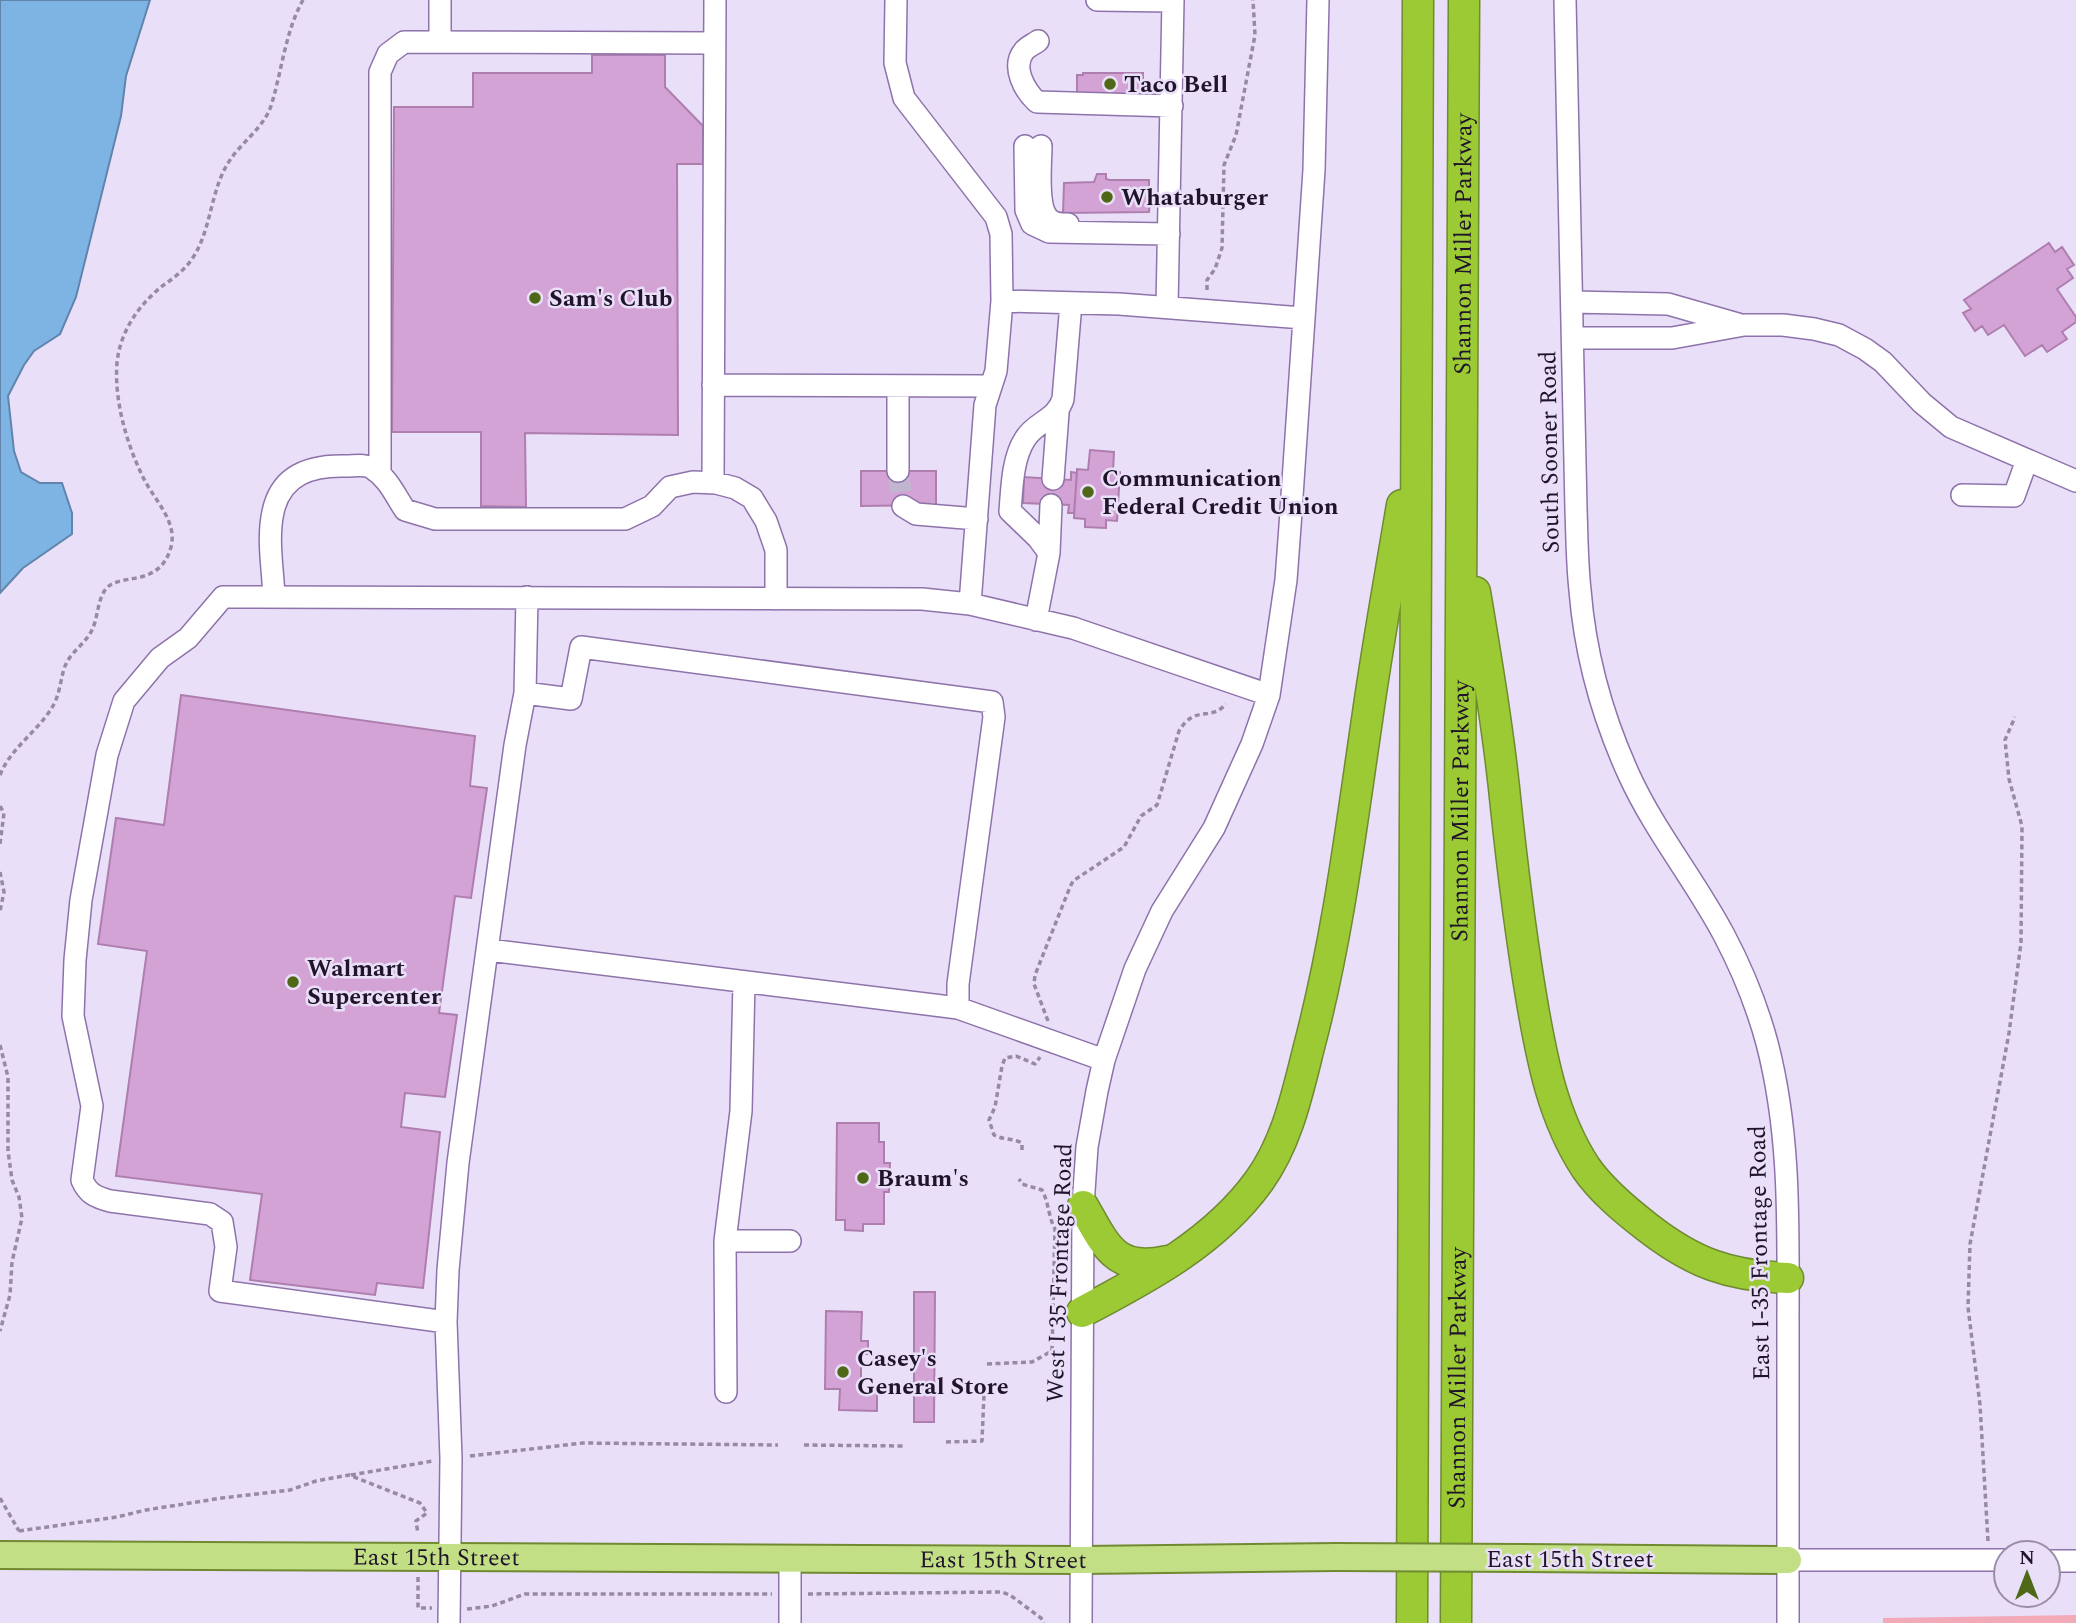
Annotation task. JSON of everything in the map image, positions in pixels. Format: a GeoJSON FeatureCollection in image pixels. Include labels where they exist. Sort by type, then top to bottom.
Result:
{"type":"FeatureCollection","features":[{"type":"Feature","properties":{"kind":"highway","name":"Shannon Miller Parkway"},"geometry":{"type":"LineString","coordinates":[[1412,1623],[1418,0]]}},
{"type":"Feature","properties":{"kind":"highway","name":"Shannon Miller Parkway"},"geometry":{"type":"LineString","coordinates":[[1456,1623],[1464,0]]}},
{"type":"Feature","properties":{"kind":"highway"},"geometry":{"type":"LineString","coordinates":[[1082,1312],[1205,1238],[1233,1212],[1259,1181],[1278,1148],[1294,1104],[1323,992],[1346,875],[1367,718],[1417,411]]}},
{"type":"Feature","properties":{"kind":"highway"},"geometry":{"type":"LineString","coordinates":[[1462,512],[1497,723],[1519,926],[1543,1065],[1566,1132],[1587,1169],[1619,1206],[1656,1234],[1701,1262],[1731,1272],[1788,1278]]}},
{"type":"Feature","properties":{"kind":"highway"},"geometry":{"type":"LineString","coordinates":[[1083,1206],[1115,1255],[1134,1264],[1150,1265],[1174,1259]]}},
{"type":"Feature","properties":{"kind":"main road","name":"East 15th Street"},"geometry":{"type":"LineString","coordinates":[[0,1555],[1788,1560]]}},
{"type":"Feature","properties":{"kind":"street"},"geometry":{"type":"LineString","coordinates":[[440,0],[440,42]]}},
{"type":"Feature","properties":{"kind":"street"},"geometry":{"type":"LineString","coordinates":[[713,482],[715,0]]}},
{"type":"Feature","properties":{"kind":"street"},"geometry":{"type":"LineString","coordinates":[[896,0],[895,62],[904,98],[996,218],[1001,234],[1002,301],[996,371],[985,405],[970,604]]}},
{"type":"Feature","properties":{"kind":"street"},"geometry":{"type":"LineString","coordinates":[[1097,0],[1173,1],[1167,307]]}},
{"type":"Feature","properties":{"kind":"street","name":"West I 35 Frontage Road"},"geometry":{"type":"LineString","coordinates":[[1081,1623],[1083,1206],[1087,1147],[1104,1060],[1135,969],[1162,911],[1219,816],[1252,744],[1269,695],[1286,580],[1314,170],[1318,0]]}},
{"type":"Feature","properties":{"kind":"street","name":"South Sooner Road"},"geometry":{"type":"LineString","coordinates":[[1565,0],[1580,593],[1591,660],[1608,720],[1630,775],[1689,880]]}},
{"type":"Feature","properties":{"kind":"street"},"geometry":{"type":"LineString","coordinates":[[1038,41],[1025,50],[1020,59],[1020,76],[1025,91],[1037,102],[1172,106]]}},
{"type":"Feature","properties":{"kind":"street"},"geometry":{"type":"LineString","coordinates":[[380,474],[380,72],[388,54],[404,42],[714,43]]}},
{"type":"Feature","properties":{"kind":"street"},"geometry":{"type":"LineString","coordinates":[[1033,146],[1041,207],[1049,220],[1057,223],[1169,229]]}},
{"type":"Feature","properties":{"kind":"street"},"geometry":{"type":"LineString","coordinates":[[1002,301],[1167,307],[1303,318]]}},
{"type":"Feature","properties":{"kind":"street"},"geometry":{"type":"LineString","coordinates":[[1572,302],[1668,304],[1744,325]]}},
{"type":"Feature","properties":{"kind":"street"},"geometry":{"type":"LineString","coordinates":[[1053,479],[1071,303]]}},
{"type":"Feature","properties":{"kind":"street"},"geometry":{"type":"LineString","coordinates":[[1573,338],[1672,338],[1744,325],[1814,328],[1839,335],[1883,362],[1922,403],[1951,427],[2076,481]]}},
{"type":"Feature","properties":{"kind":"street"},"geometry":{"type":"LineString","coordinates":[[713,385],[991,386]]}},
{"type":"Feature","properties":{"kind":"street"},"geometry":{"type":"LineString","coordinates":[[898,386],[898,471]]}},
{"type":"Feature","properties":{"kind":"street"},"geometry":{"type":"LineString","coordinates":[[1049,553],[1038,538],[1010,511],[1016,465],[1025,439],[1039,425],[1058,413]]}},
{"type":"Feature","properties":{"kind":"street"},"geometry":{"type":"LineString","coordinates":[[1962,495],[2014,496],[2027,460]]}},
{"type":"Feature","properties":{"kind":"street"},"geometry":{"type":"LineString","coordinates":[[274,597],[271,530],[273,511],[281,491],[290,479],[319,466],[369,466],[384,477],[405,510],[435,519],[625,519],[652,506],[670,487],[693,482],[713,482],[735,488],[752,498],[766,522],[776,550],[776,599]]}},
{"type":"Feature","properties":{"kind":"street"},"geometry":{"type":"LineString","coordinates":[[1036,620],[1047,572],[1051,505]]}},
{"type":"Feature","properties":{"kind":"street"},"geometry":{"type":"LineString","coordinates":[[902,506],[916,514],[977,519]]}},
{"type":"Feature","properties":{"kind":"street"},"geometry":{"type":"LineString","coordinates":[[446,1322],[220,1291],[226,1247],[222,1222],[210,1213],[110,1201],[87,1191],[82,1180],[92,1106],[73,1016],[75,960],[81,900],[107,755],[124,701],[160,658],[188,638],[223,597],[922,599],[970,604],[1073,628],[1269,695]]}},
{"type":"Feature","properties":{"kind":"street"},"geometry":{"type":"LineString","coordinates":[[449,1623],[451,1458],[446,1322],[452,1214],[525,693],[527,597]]}},
{"type":"Feature","properties":{"kind":"street"},"geometry":{"type":"LineString","coordinates":[[525,693],[572,699],[580,647],[992,702],[994,717],[958,984],[958,1008]]}},
{"type":"Feature","properties":{"kind":"street","name":"East I-35 Frontage Road"},"geometry":{"type":"LineString","coordinates":[[1689,880],[1723,934],[1747,985],[1766,1042],[1781,1107],[1788,1166],[1788,1623]]}},
{"type":"Feature","properties":{"kind":"street"},"geometry":{"type":"LineString","coordinates":[[489,950],[958,1008],[1104,1060]]}},
{"type":"Feature","properties":{"kind":"street"},"geometry":{"type":"LineString","coordinates":[[726,1392],[725,1241],[741,1111],[744,982]]}},
{"type":"Feature","properties":{"kind":"street"},"geometry":{"type":"LineString","coordinates":[[725,1241],[790,1241]]}},
{"type":"Feature","properties":{"kind":"street"},"geometry":{"type":"LineString","coordinates":[[790,1558],[790,1623]]}},
{"type":"Feature","properties":{"kind":"street","name":"East 15th Street"},"geometry":{"type":"LineString","coordinates":[[1788,1560],[1992,1560]]}},
{"type":"Feature","properties":{"kind":"path"},"geometry":{"type":"LineString","coordinates":[[0,775],[13,754],[54,704],[62,685],[66,664],[91,632],[104,590],[113,583],[144,578],[155,571],[170,547],[171,533],[166,514],[141,475],[124,426],[117,377],[119,348],[131,321],[144,303],[179,274],[192,260],[200,245],[228,163],[270,109],[290,29],[303,0]]}},
{"type":"Feature","properties":{"kind":"path"},"geometry":{"type":"LineString","coordinates":[[1207,290],[1207,280],[1215,269],[1222,248],[1224,165],[1236,135],[1255,35],[1252,0]]}},
{"type":"Feature","properties":{"kind":"path"},"geometry":{"type":"LineString","coordinates":[[1048,1027],[1048,1017],[1034,984],[1035,975],[1073,881],[1124,847],[1141,816],[1157,805],[1184,722],[1196,714],[1220,710],[1226,704]]}},
{"type":"Feature","properties":{"kind":"path"},"geometry":{"type":"LineString","coordinates":[[1996,1539],[1968,1307],[1970,1244],[2009,1033],[2021,943],[2022,826],[2009,779],[2005,740],[2015,717]]}},
{"type":"Feature","properties":{"kind":"path"},"geometry":{"type":"LineString","coordinates":[[0,806],[4,813],[0,844]]}},
{"type":"Feature","properties":{"kind":"path"},"geometry":{"type":"LineString","coordinates":[[0,872],[5,892],[0,911]]}},
{"type":"Feature","properties":{"kind":"path"},"geometry":{"type":"LineString","coordinates":[[0,1045],[8,1077],[8,1151],[22,1218],[12,1262],[10,1295],[0,1331]]}},
{"type":"Feature","properties":{"kind":"path","name":"West I 35 Frontage Road"},"geometry":{"type":"LineString","coordinates":[[1022,1150],[1018,1141],[1000,1139],[994,1135],[990,1128],[990,1114],[995,1107],[1005,1058],[1016,1056],[1035,1064],[1040,1056]]}},
{"type":"Feature","properties":{"kind":"path","name":"West I 35 Frontage Road"},"geometry":{"type":"LineString","coordinates":[[988,1364],[1032,1363],[1052,1351],[1055,1229],[1049,1216],[1049,1204],[1042,1190],[1021,1184],[1019,1179]]}},
{"type":"Feature","properties":{"kind":"path"},"geometry":{"type":"LineString","coordinates":[[946,1442],[982,1441],[984,1394]]}},
{"type":"Feature","properties":{"kind":"path"},"geometry":{"type":"LineString","coordinates":[[468,1456],[583,1443],[778,1445]]}},
{"type":"Feature","properties":{"kind":"path"},"geometry":{"type":"LineString","coordinates":[[804,1445],[902,1446]]}},
{"type":"Feature","properties":{"kind":"path"},"geometry":{"type":"LineString","coordinates":[[0,1498],[19,1531],[117,1517],[222,1497],[290,1490],[316,1481],[434,1461]]}},
{"type":"Feature","properties":{"kind":"path"},"geometry":{"type":"LineString","coordinates":[[349,1475],[420,1503],[427,1513],[416,1521],[418,1529]]}},
{"type":"Feature","properties":{"kind":"path"},"geometry":{"type":"LineString","coordinates":[[815,1594],[1002,1592],[1010,1595],[1044,1623]]}},
{"type":"Feature","properties":{"kind":"path"},"geometry":{"type":"LineString","coordinates":[[469,1609],[492,1606],[525,1594],[766,1594]]}},
{"type":"Feature","properties":{"kind":"path"},"geometry":{"type":"LineString","coordinates":[[418,1596],[418,1608],[432,1608]]}},
{"type":"Feature","properties":{"kind":"shaded area"},"geometry":{"type":"Polygon","coordinates":[[[2076,1615],[2076,1623],[1883,1623],[1883,1618],[2076,1615]]]}},
{"type":"Feature","properties":{"kind":"water"},"geometry":{"type":"Polygon","coordinates":[[[0,0],[150,0],[126,76],[121,116],[76,297],[60,334],[34,351],[8,396],[14,451],[21,472],[40,483],[62,483],[72,513],[72,534],[23,568],[0,593],[0,0]]]}},
{"type":"Feature","properties":{"kind":"building","name":"Sam's Club"},"geometry":{"type":"Polygon","coordinates":[[[592,55],[665,55],[665,87],[703,126],[703,164],[677,164],[678,435],[525,433],[526,507],[481,506],[481,432],[392,432],[394,107],[473,107],[473,73],[592,73],[592,55]]]}},
{"type":"Feature","properties":{"kind":"building","name":"Taco Bell"},"geometry":{"type":"Polygon","coordinates":[[[1143,73],[1143,98],[1077,93],[1077,75],[1143,73]]]}},
{"type":"Feature","properties":{"kind":"building","name":"Whataburger"},"geometry":{"type":"Polygon","coordinates":[[[1097,174],[1106,174],[1106,179],[1110,180],[1149,180],[1149,212],[1063,213],[1064,183],[1094,182],[1097,174]]]}},
{"type":"Feature","properties":{"kind":"building"},"geometry":{"type":"Polygon","coordinates":[[[2049,243],[2055,252],[2062,247],[2074,265],[2067,269],[2073,278],[2057,289],[2076,317],[2076,322],[2062,332],[2067,339],[2047,352],[2042,345],[2025,356],[2004,325],[1988,335],[1982,326],[1975,331],[1963,313],[1971,309],[1964,300],[2049,243]]]}},
{"type":"Feature","properties":{"kind":"building"},"geometry":{"type":"Polygon","coordinates":[[[1090,450],[1114,452],[1113,471],[1120,472],[1117,521],[1106,520],[1106,528],[1085,527],[1085,519],[1074,518],[1077,469],[1088,470],[1090,450]]]}},
{"type":"Feature","properties":{"kind":"building"},"geometry":{"type":"Polygon","coordinates":[[[861,471],[936,471],[936,505],[861,506],[861,471]]]}},
{"type":"Feature","properties":{"kind":"building"},"geometry":{"type":"Polygon","coordinates":[[[1071,472],[1077,473],[1074,513],[1068,513],[1069,505],[1023,503],[1024,477],[1071,480],[1071,472]]]}},
{"type":"Feature","properties":{"kind":"building","name":"Walmart Supercenter"},"geometry":{"type":"Polygon","coordinates":[[[181,695],[475,736],[470,786],[487,788],[471,898],[455,896],[439,1013],[457,1015],[445,1097],[405,1093],[401,1127],[440,1132],[423,1288],[377,1283],[375,1295],[250,1280],[262,1194],[116,1176],[147,951],[98,944],[116,818],[164,825],[181,695]]]}},
{"type":"Feature","properties":{"kind":"building","name":"Braum's"},"geometry":{"type":"Polygon","coordinates":[[[837,1123],[879,1123],[879,1142],[884,1142],[884,1163],[890,1163],[889,1192],[884,1192],[884,1224],[863,1224],[863,1231],[845,1230],[845,1220],[836,1220],[837,1123]]]}},
{"type":"Feature","properties":{"kind":"building","name":"Casey's General Store"},"geometry":{"type":"Polygon","coordinates":[[[914,1292],[935,1292],[934,1422],[914,1422],[914,1292]]]}},
{"type":"Feature","properties":{"kind":"building","name":"Casey's General Store"},"geometry":{"type":"Polygon","coordinates":[[[826,1311],[862,1312],[861,1341],[868,1341],[868,1354],[861,1354],[861,1392],[877,1392],[877,1411],[839,1410],[840,1389],[825,1389],[826,1311]]]}},
{"type":"Feature","properties":{"kind":"tunnel"},"geometry":{"type":"LineString","coordinates":[[898,471],[903,506]]}},
{"type":"Feature","properties":{"kind":"place","name":"Taco Bell"},"geometry":{"type":"Point","coordinates":[1110,84]}},
{"type":"Feature","properties":{"kind":"place","name":"Whataburger"},"geometry":{"type":"Point","coordinates":[1107,197]}},
{"type":"Feature","properties":{"kind":"place","name":"Sam's Club"},"geometry":{"type":"Point","coordinates":[535,298]}},
{"type":"Feature","properties":{"kind":"place","name":"Communication Federal Credit Union"},"geometry":{"type":"Point","coordinates":[1088,492]}},
{"type":"Feature","properties":{"kind":"place","name":"Walmart Supercenter"},"geometry":{"type":"Point","coordinates":[293,982]}},
{"type":"Feature","properties":{"kind":"place","name":"Braum's"},"geometry":{"type":"Point","coordinates":[863,1178]}},
{"type":"Feature","properties":{"kind":"place","name":"Casey's General Store"},"geometry":{"type":"Point","coordinates":[843,1372]}}]}
